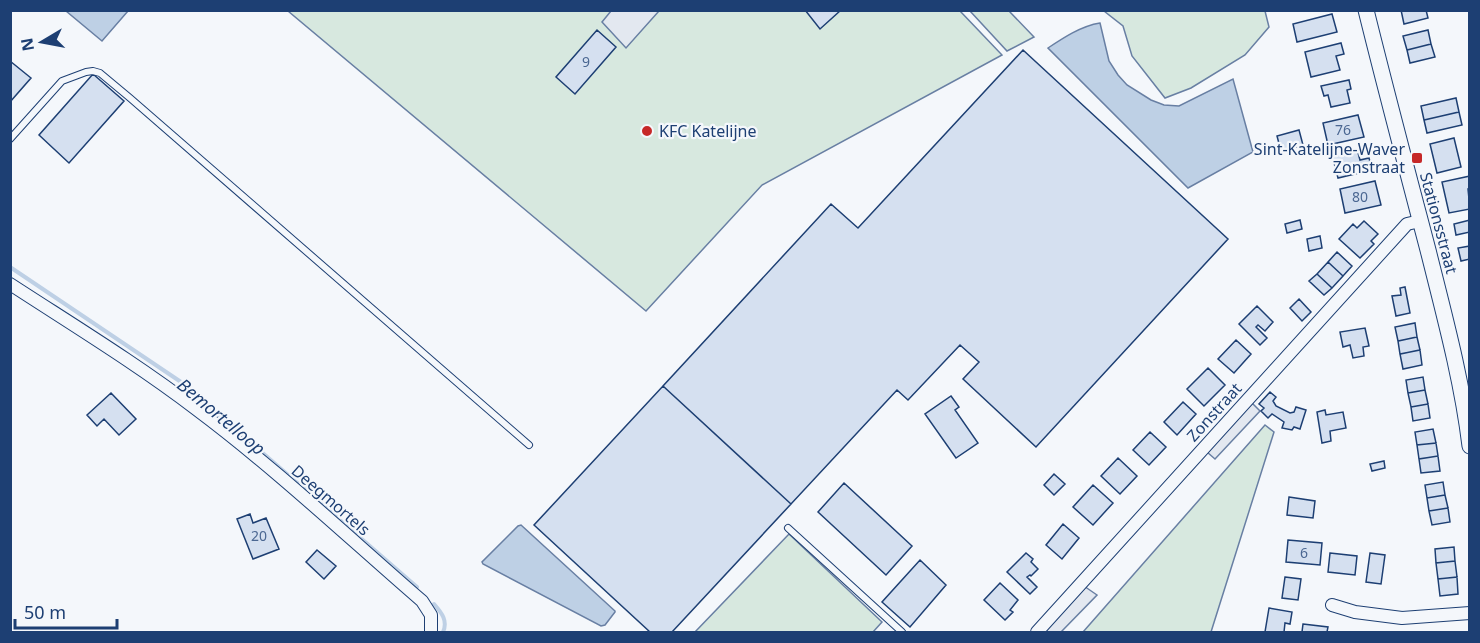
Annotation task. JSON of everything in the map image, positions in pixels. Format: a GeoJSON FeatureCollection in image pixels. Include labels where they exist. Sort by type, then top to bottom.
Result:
{"type":"FeatureCollection","features":[{"type":"Feature","properties":{"kind":"street","name":"Stationsstraat"},"geometry":{"type":"LineString","coordinates":[[1366,10],[1442,305],[1470,446]]}},
{"type":"Feature","properties":{"kind":"street","name":"Zonstraat"},"geometry":{"type":"LineString","coordinates":[[1037,633],[1407,224],[1420,220]]}},
{"type":"Feature","properties":{"kind":"street","name":"Deegmortels"},"geometry":{"type":"LineString","coordinates":[[10,284],[196,409],[268,467],[422,602],[431,615],[431,633]]}},
{"type":"Feature","properties":{"kind":"street"},"geometry":{"type":"LineString","coordinates":[[1332,605],[1355,612],[1402,618],[1470,613]]}},
{"type":"Feature","properties":{"kind":"lane"},"geometry":{"type":"LineString","coordinates":[[10,140],[62,81],[86,72],[100,73],[529,445]]}},
{"type":"Feature","properties":{"kind":"lane"},"geometry":{"type":"LineString","coordinates":[[788,528],[902,633]]}},
{"type":"Feature","properties":{"kind":"shaded area","name":"KFC Katelijne"},"geometry":{"type":"Polygon","coordinates":[[[288,11],[960,11],[1002,55],[762,185],[646,311],[288,11]]]}},
{"type":"Feature","properties":{"kind":"shaded area"},"geometry":{"type":"Polygon","coordinates":[[[611,11],[659,11],[626,48],[602,22],[611,11]]]}},
{"type":"Feature","properties":{"kind":"shaded area"},"geometry":{"type":"Polygon","coordinates":[[[970,11],[1009,11],[1034,37],[1007,51],[970,11]]]}},
{"type":"Feature","properties":{"kind":"shaded area"},"geometry":{"type":"Polygon","coordinates":[[[1104,11],[1265,11],[1269,27],[1245,55],[1191,88],[1165,98],[1132,56],[1123,26],[1104,11]]]}},
{"type":"Feature","properties":{"kind":"shaded area"},"geometry":{"type":"Polygon","coordinates":[[[1252,403],[1260,411],[1215,459],[1207,452],[1252,403]]]}},
{"type":"Feature","properties":{"kind":"shaded area"},"geometry":{"type":"Polygon","coordinates":[[[1265,425],[1274,432],[1211,632],[1083,632],[1265,425]]]}},
{"type":"Feature","properties":{"kind":"shaded area"},"geometry":{"type":"Polygon","coordinates":[[[789,534],[882,622],[873,632],[695,632],[789,534]]]}},
{"type":"Feature","properties":{"kind":"shaded area"},"geometry":{"type":"Polygon","coordinates":[[[1081,584],[1097,595],[1061,632],[1037,632],[1081,584]]]}},
{"type":"Feature","properties":{"kind":"water"},"geometry":{"type":"Polygon","coordinates":[[[66,11],[128,11],[102,41],[66,11]]]}},
{"type":"Feature","properties":{"kind":"water"},"geometry":{"type":"Polygon","coordinates":[[[1100,23],[1109,61],[1118,75],[1127,85],[1151,100],[1164,105],[1179,106],[1233,79],[1253,152],[1188,188],[1048,48],[1066,36],[1100,23]]]}},
{"type":"Feature","properties":{"kind":"water"},"geometry":{"type":"Polygon","coordinates":[[[521,525],[615,611],[605,625],[601,626],[483,564],[482,562],[521,525]]]}},
{"type":"Feature","properties":{"kind":"building"},"geometry":{"type":"Polygon","coordinates":[[[805,10],[841,10],[820,29],[805,10]]]}},
{"type":"Feature","properties":{"kind":"building"},"geometry":{"type":"Polygon","coordinates":[[[1401,10],[1426,10],[1428,18],[1404,24],[1401,10]]]}},
{"type":"Feature","properties":{"kind":"building"},"geometry":{"type":"Polygon","coordinates":[[[1332,14],[1337,32],[1297,42],[1293,24],[1332,14]]]}},
{"type":"Feature","properties":{"kind":"building"},"geometry":{"type":"Polygon","coordinates":[[[597,30],[616,47],[575,94],[556,77],[597,30]]]}},
{"type":"Feature","properties":{"kind":"building"},"geometry":{"type":"Polygon","coordinates":[[[1428,30],[1431,44],[1407,50],[1403,36],[1428,30]]]}},
{"type":"Feature","properties":{"kind":"building"},"geometry":{"type":"Polygon","coordinates":[[[1341,43],[1344,54],[1336,56],[1340,70],[1311,77],[1305,52],[1341,43]]]}},
{"type":"Feature","properties":{"kind":"building"},"geometry":{"type":"Polygon","coordinates":[[[1431,44],[1435,57],[1410,63],[1407,50],[1431,44]]]}},
{"type":"Feature","properties":{"kind":"building"},"geometry":{"type":"Polygon","coordinates":[[[1023,50],[1228,239],[1036,447],[963,379],[979,362],[960,345],[908,400],[897,390],[791,504],[663,386],[831,204],[858,228],[1023,50]]]}},
{"type":"Feature","properties":{"kind":"building"},"geometry":{"type":"Polygon","coordinates":[[[10,61],[31,78],[10,102],[10,61]]]}},
{"type":"Feature","properties":{"kind":"building"},"geometry":{"type":"Polygon","coordinates":[[[93,74],[124,101],[69,163],[39,135],[93,74]]]}},
{"type":"Feature","properties":{"kind":"building"},"geometry":{"type":"Polygon","coordinates":[[[1349,80],[1351,89],[1347,90],[1350,103],[1331,107],[1328,95],[1324,96],[1321,86],[1349,80]]]}},
{"type":"Feature","properties":{"kind":"building"},"geometry":{"type":"Polygon","coordinates":[[[1456,98],[1459,112],[1424,120],[1421,106],[1456,98]]]}},
{"type":"Feature","properties":{"kind":"building"},"geometry":{"type":"Polygon","coordinates":[[[1459,112],[1462,125],[1427,133],[1424,120],[1459,112]]]}},
{"type":"Feature","properties":{"kind":"building"},"geometry":{"type":"Polygon","coordinates":[[[1358,115],[1364,137],[1328,145],[1323,123],[1358,115]]]}},
{"type":"Feature","properties":{"kind":"building"},"geometry":{"type":"Polygon","coordinates":[[[1299,130],[1303,145],[1281,151],[1277,136],[1299,130]]]}},
{"type":"Feature","properties":{"kind":"building"},"geometry":{"type":"Polygon","coordinates":[[[1454,138],[1461,167],[1437,173],[1430,144],[1454,138]]]}},
{"type":"Feature","properties":{"kind":"building"},"geometry":{"type":"Polygon","coordinates":[[[1357,149],[1360,160],[1369,158],[1372,170],[1338,178],[1332,155],[1357,149]]]}},
{"type":"Feature","properties":{"kind":"building"},"geometry":{"type":"Polygon","coordinates":[[[1470,176],[1470,189],[1468,189],[1470,209],[1449,213],[1442,182],[1470,176]]]}},
{"type":"Feature","properties":{"kind":"building"},"geometry":{"type":"Polygon","coordinates":[[[1375,181],[1381,205],[1345,213],[1340,189],[1375,181]]]}},
{"type":"Feature","properties":{"kind":"building"},"geometry":{"type":"Polygon","coordinates":[[[1300,220],[1302,229],[1287,233],[1285,224],[1300,220]]]}},
{"type":"Feature","properties":{"kind":"building"},"geometry":{"type":"Polygon","coordinates":[[[1470,220],[1470,232],[1456,235],[1454,224],[1470,220]]]}},
{"type":"Feature","properties":{"kind":"building"},"geometry":{"type":"Polygon","coordinates":[[[1364,221],[1378,234],[1371,241],[1374,244],[1360,258],[1339,239],[1353,224],[1357,228],[1364,221]]]}},
{"type":"Feature","properties":{"kind":"building"},"geometry":{"type":"Polygon","coordinates":[[[1320,236],[1322,248],[1309,251],[1307,239],[1320,236]]]}},
{"type":"Feature","properties":{"kind":"building"},"geometry":{"type":"Polygon","coordinates":[[[1470,246],[1470,259],[1461,261],[1458,248],[1470,246]]]}},
{"type":"Feature","properties":{"kind":"building"},"geometry":{"type":"Polygon","coordinates":[[[1337,252],[1352,266],[1343,276],[1328,262],[1337,252]]]}},
{"type":"Feature","properties":{"kind":"building"},"geometry":{"type":"Polygon","coordinates":[[[1328,262],[1343,276],[1332,288],[1317,274],[1328,262]]]}},
{"type":"Feature","properties":{"kind":"building"},"geometry":{"type":"Polygon","coordinates":[[[1317,274],[1332,288],[1324,295],[1309,281],[1317,274]]]}},
{"type":"Feature","properties":{"kind":"building"},"geometry":{"type":"Polygon","coordinates":[[[1405,287],[1410,313],[1396,316],[1392,296],[1401,295],[1400,288],[1405,287]]]}},
{"type":"Feature","properties":{"kind":"building"},"geometry":{"type":"Polygon","coordinates":[[[1299,299],[1311,312],[1302,321],[1290,308],[1299,299]]]}},
{"type":"Feature","properties":{"kind":"building"},"geometry":{"type":"Polygon","coordinates":[[[1257,306],[1273,322],[1265,331],[1258,325],[1256,327],[1267,338],[1260,345],[1239,324],[1257,306]]]}},
{"type":"Feature","properties":{"kind":"building"},"geometry":{"type":"Polygon","coordinates":[[[1415,323],[1417,337],[1398,341],[1395,327],[1415,323]]]}},
{"type":"Feature","properties":{"kind":"building"},"geometry":{"type":"Polygon","coordinates":[[[1365,328],[1369,346],[1363,347],[1364,356],[1353,358],[1350,345],[1343,347],[1340,332],[1365,328]]]}},
{"type":"Feature","properties":{"kind":"building"},"geometry":{"type":"Polygon","coordinates":[[[1417,337],[1420,350],[1400,354],[1398,341],[1417,337]]]}},
{"type":"Feature","properties":{"kind":"building"},"geometry":{"type":"Polygon","coordinates":[[[1236,340],[1251,354],[1234,373],[1218,359],[1236,340]]]}},
{"type":"Feature","properties":{"kind":"building"},"geometry":{"type":"Polygon","coordinates":[[[1420,350],[1422,365],[1403,369],[1400,354],[1420,350]]]}},
{"type":"Feature","properties":{"kind":"building"},"geometry":{"type":"Polygon","coordinates":[[[1208,368],[1225,385],[1204,406],[1187,389],[1208,368]]]}},
{"type":"Feature","properties":{"kind":"building"},"geometry":{"type":"Polygon","coordinates":[[[1423,377],[1425,390],[1408,393],[1406,380],[1423,377]]]}},
{"type":"Feature","properties":{"kind":"building"},"geometry":{"type":"Polygon","coordinates":[[[663,386],[791,504],[672,632],[650,632],[534,525],[663,386]]]}},
{"type":"Feature","properties":{"kind":"building"},"geometry":{"type":"Polygon","coordinates":[[[1425,390],[1428,404],[1411,407],[1408,393],[1425,390]]]}},
{"type":"Feature","properties":{"kind":"building"},"geometry":{"type":"Polygon","coordinates":[[[1270,392],[1276,397],[1273,401],[1276,406],[1290,413],[1294,412],[1296,407],[1306,410],[1300,429],[1282,428],[1284,422],[1272,414],[1268,418],[1261,411],[1264,408],[1259,404],[1270,392]]]}},
{"type":"Feature","properties":{"kind":"building"},"geometry":{"type":"Polygon","coordinates":[[[111,393],[136,419],[119,435],[104,419],[97,426],[87,415],[111,393]]]}},
{"type":"Feature","properties":{"kind":"building"},"geometry":{"type":"Polygon","coordinates":[[[951,396],[959,407],[955,410],[978,443],[956,458],[925,414],[951,396]]]}},
{"type":"Feature","properties":{"kind":"building"},"geometry":{"type":"Polygon","coordinates":[[[1183,402],[1196,414],[1177,435],[1164,422],[1183,402]]]}},
{"type":"Feature","properties":{"kind":"building"},"geometry":{"type":"Polygon","coordinates":[[[1428,404],[1430,418],[1413,421],[1411,407],[1428,404]]]}},
{"type":"Feature","properties":{"kind":"building"},"geometry":{"type":"Polygon","coordinates":[[[1325,410],[1326,415],[1343,412],[1346,428],[1330,431],[1331,441],[1322,443],[1317,412],[1325,410]]]}},
{"type":"Feature","properties":{"kind":"building"},"geometry":{"type":"Polygon","coordinates":[[[1433,429],[1436,443],[1417,445],[1415,432],[1433,429]]]}},
{"type":"Feature","properties":{"kind":"building"},"geometry":{"type":"Polygon","coordinates":[[[1150,432],[1166,447],[1149,465],[1133,450],[1150,432]]]}},
{"type":"Feature","properties":{"kind":"building"},"geometry":{"type":"Polygon","coordinates":[[[1436,443],[1438,456],[1419,459],[1417,445],[1436,443]]]}},
{"type":"Feature","properties":{"kind":"building"},"geometry":{"type":"Polygon","coordinates":[[[1438,456],[1440,471],[1421,473],[1419,459],[1438,456]]]}},
{"type":"Feature","properties":{"kind":"building"},"geometry":{"type":"Polygon","coordinates":[[[1118,458],[1137,476],[1120,494],[1101,476],[1118,458]]]}},
{"type":"Feature","properties":{"kind":"building"},"geometry":{"type":"Polygon","coordinates":[[[1384,461],[1385,468],[1372,471],[1370,464],[1384,461]]]}},
{"type":"Feature","properties":{"kind":"building"},"geometry":{"type":"Polygon","coordinates":[[[1054,474],[1065,484],[1054,495],[1044,485],[1054,474]]]}},
{"type":"Feature","properties":{"kind":"building"},"geometry":{"type":"Polygon","coordinates":[[[1443,482],[1445,495],[1427,498],[1425,485],[1443,482]]]}},
{"type":"Feature","properties":{"kind":"building"},"geometry":{"type":"Polygon","coordinates":[[[844,483],[912,546],[886,575],[818,512],[844,483]]]}},
{"type":"Feature","properties":{"kind":"building"},"geometry":{"type":"Polygon","coordinates":[[[1093,485],[1113,503],[1093,525],[1073,507],[1093,485]]]}},
{"type":"Feature","properties":{"kind":"building"},"geometry":{"type":"Polygon","coordinates":[[[1445,495],[1448,508],[1429,511],[1427,498],[1445,495]]]}},
{"type":"Feature","properties":{"kind":"building"},"geometry":{"type":"Polygon","coordinates":[[[1289,497],[1315,501],[1313,518],[1287,515],[1289,497]]]}},
{"type":"Feature","properties":{"kind":"building"},"geometry":{"type":"Polygon","coordinates":[[[1448,508],[1450,522],[1432,525],[1429,511],[1448,508]]]}},
{"type":"Feature","properties":{"kind":"building"},"geometry":{"type":"Polygon","coordinates":[[[250,514],[253,523],[266,518],[279,549],[253,559],[237,519],[250,514]]]}},
{"type":"Feature","properties":{"kind":"building"},"geometry":{"type":"Polygon","coordinates":[[[1063,524],[1079,538],[1062,559],[1046,545],[1063,524]]]}},
{"type":"Feature","properties":{"kind":"building"},"geometry":{"type":"Polygon","coordinates":[[[1288,540],[1322,543],[1320,565],[1286,562],[1288,540]]]}},
{"type":"Feature","properties":{"kind":"building"},"geometry":{"type":"Polygon","coordinates":[[[1454,547],[1455,561],[1436,563],[1435,549],[1454,547]]]}},
{"type":"Feature","properties":{"kind":"building"},"geometry":{"type":"Polygon","coordinates":[[[317,550],[336,566],[324,579],[306,562],[317,550]]]}},
{"type":"Feature","properties":{"kind":"building"},"geometry":{"type":"Polygon","coordinates":[[[1026,553],[1033,559],[1031,562],[1038,569],[1027,577],[1037,587],[1030,594],[1007,572],[1026,553]]]}},
{"type":"Feature","properties":{"kind":"building"},"geometry":{"type":"Polygon","coordinates":[[[1330,553],[1357,556],[1355,575],[1328,572],[1330,553]]]}},
{"type":"Feature","properties":{"kind":"building"},"geometry":{"type":"Polygon","coordinates":[[[1370,553],[1385,555],[1381,584],[1366,582],[1370,553]]]}},
{"type":"Feature","properties":{"kind":"building"},"geometry":{"type":"Polygon","coordinates":[[[920,560],[946,585],[910,627],[882,602],[920,560]]]}},
{"type":"Feature","properties":{"kind":"building"},"geometry":{"type":"Polygon","coordinates":[[[1455,561],[1457,577],[1438,579],[1436,563],[1455,561]]]}},
{"type":"Feature","properties":{"kind":"building"},"geometry":{"type":"Polygon","coordinates":[[[1285,577],[1301,579],[1298,600],[1282,598],[1285,577]]]}},
{"type":"Feature","properties":{"kind":"building"},"geometry":{"type":"Polygon","coordinates":[[[1457,577],[1458,594],[1440,596],[1438,579],[1457,577]]]}},
{"type":"Feature","properties":{"kind":"building"},"geometry":{"type":"Polygon","coordinates":[[[1000,583],[1018,600],[1010,610],[1013,612],[1005,620],[984,600],[1000,583]]]}},
{"type":"Feature","properties":{"kind":"building"},"geometry":{"type":"Polygon","coordinates":[[[1269,608],[1292,612],[1290,624],[1285,623],[1284,632],[1265,632],[1269,608]]]}},
{"type":"Feature","properties":{"kind":"building"},"geometry":{"type":"Polygon","coordinates":[[[1303,624],[1328,627],[1327,632],[1302,632],[1303,624]]]}},
{"type":"Feature","properties":{"kind":"waterway","name":"Bemortelloop"},"geometry":{"type":"LineString","coordinates":[[10,267],[181,382],[417,587]]}},
{"type":"Feature","properties":{"kind":"waterway","name":"Bemortelloop"},"geometry":{"type":"LineString","coordinates":[[434,604],[443,617],[445,624],[443,632]]}},
{"type":"Feature","properties":{"kind":"place","name":"KFC Katelijne"},"geometry":{"type":"Point","coordinates":[647,131]}},
{"type":"Feature","properties":{"kind":"place","name":"Sint-Katelijne-Waver Zonstraat"},"geometry":{"type":"Point","coordinates":[1417,158]}}]}
